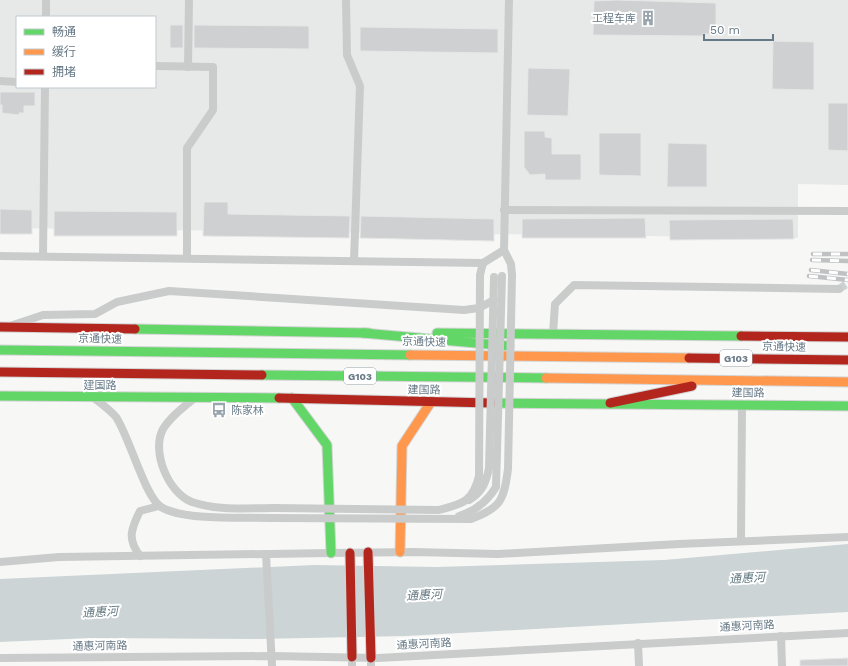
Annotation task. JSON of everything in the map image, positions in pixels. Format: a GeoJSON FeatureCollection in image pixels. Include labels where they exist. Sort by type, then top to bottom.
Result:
{"type":"FeatureCollection","features":[{"type":"Feature","properties":{"kind":"main road"},"geometry":{"type":"LineString","coordinates":[[4,327],[363,333],[848,337]]}},
{"type":"Feature","properties":{"kind":"main road"},"geometry":{"type":"LineString","coordinates":[[363,333],[623,356]]}},
{"type":"Feature","properties":{"kind":"main road","name":"京通快速"},"geometry":{"type":"LineString","coordinates":[[0,350],[623,356],[848,360]]}},
{"type":"Feature","properties":{"kind":"main road","name":"G103"},"geometry":{"type":"LineString","coordinates":[[0,372],[848,382]]}},
{"type":"Feature","properties":{"kind":"main road"},"geometry":{"type":"LineString","coordinates":[[610,403],[720,380]]}},
{"type":"Feature","properties":{"kind":"main road","name":"建国路"},"geometry":{"type":"LineString","coordinates":[[0,396],[292,398],[431,402],[848,406]]}},
{"type":"Feature","properties":{"kind":"main road"},"geometry":{"type":"LineString","coordinates":[[292,398],[327,445],[330,552]]}},
{"type":"Feature","properties":{"kind":"main road"},"geometry":{"type":"LineString","coordinates":[[400,552],[402,446],[431,402]]}},
{"type":"Feature","properties":{"kind":"main road"},"geometry":{"type":"LineString","coordinates":[[368,552],[371,662]]}},
{"type":"Feature","properties":{"kind":"main road"},"geometry":{"type":"LineString","coordinates":[[350,553],[352,662]]}},
{"type":"Feature","properties":{"kind":"street"},"geometry":{"type":"LineString","coordinates":[[46,0],[46,16]]}},
{"type":"Feature","properties":{"kind":"street"},"geometry":{"type":"LineString","coordinates":[[188,67],[189,0]]}},
{"type":"Feature","properties":{"kind":"street"},"geometry":{"type":"LineString","coordinates":[[346,0],[346,55],[360,86],[354,261]]}},
{"type":"Feature","properties":{"kind":"street"},"geometry":{"type":"LineString","coordinates":[[93,397],[115,417],[124,433],[148,490],[159,506],[172,511],[191,515],[272,518],[471,519],[486,513],[498,505],[506,488],[508,469],[512,275],[511,264],[504,250],[504,210],[509,0]]}},
{"type":"Feature","properties":{"kind":"street"},"geometry":{"type":"LineString","coordinates":[[156,66],[213,68],[213,110],[187,148],[187,258]]}},
{"type":"Feature","properties":{"kind":"street"},"geometry":{"type":"LineString","coordinates":[[0,81],[16,82]]}},
{"type":"Feature","properties":{"kind":"street"},"geometry":{"type":"LineString","coordinates":[[43,256],[45,88]]}},
{"type":"Feature","properties":{"kind":"street"},"geometry":{"type":"LineString","coordinates":[[504,210],[848,211]]}},
{"type":"Feature","properties":{"kind":"street"},"geometry":{"type":"LineString","coordinates":[[0,256],[483,263],[504,250]]}},
{"type":"Feature","properties":{"kind":"street"},"geometry":{"type":"LineString","coordinates":[[462,504],[477,486],[479,476],[480,275],[483,263]]}},
{"type":"Feature","properties":{"kind":"street"},"geometry":{"type":"LineString","coordinates":[[196,397],[176,414],[163,430],[158,453],[166,475],[175,489],[190,501],[211,507],[439,510],[462,504],[482,490],[487,481],[489,468],[494,300],[498,276],[496,487],[489,498],[470,513],[450,519]]}},
{"type":"Feature","properties":{"kind":"street"},"geometry":{"type":"LineString","coordinates":[[553,334],[555,304],[574,285],[839,289]]}},
{"type":"Feature","properties":{"kind":"street"},"geometry":{"type":"LineString","coordinates":[[4,327],[44,315],[95,314],[117,302],[169,291],[464,310],[479,308],[494,300]]}},
{"type":"Feature","properties":{"kind":"street"},"geometry":{"type":"LineString","coordinates":[[741,541],[742,405]]}},
{"type":"Feature","properties":{"kind":"street"},"geometry":{"type":"LineString","coordinates":[[140,556],[133,547],[131,528],[140,511],[159,506]]}},
{"type":"Feature","properties":{"kind":"street"},"geometry":{"type":"LineString","coordinates":[[0,562],[59,557],[330,552],[498,554],[848,537]]}},
{"type":"Feature","properties":{"kind":"street"},"geometry":{"type":"LineString","coordinates":[[266,554],[272,666]]}},
{"type":"Feature","properties":{"kind":"street","name":"通惠河南路"},"geometry":{"type":"LineString","coordinates":[[0,658],[272,656],[371,662],[638,644],[848,633]]}},
{"type":"Feature","properties":{"kind":"street"},"geometry":{"type":"LineString","coordinates":[[781,636],[782,666]]}},
{"type":"Feature","properties":{"kind":"street"},"geometry":{"type":"LineString","coordinates":[[638,644],[639,666]]}},
{"type":"Feature","properties":{"kind":"shaded area"},"geometry":{"type":"Polygon","coordinates":[[[0,0],[848,0],[848,185],[798,184],[798,238],[0,228],[0,0]]]}},
{"type":"Feature","properties":{"kind":"water","name":"通惠河"},"geometry":{"type":"Polygon","coordinates":[[[848,544],[848,612],[406,636],[257,639],[90,638],[0,642],[0,579],[314,565],[436,567],[664,560],[848,544]]]}},
{"type":"Feature","properties":{"kind":"building","name":"工程车库"},"geometry":{"type":"Polygon","coordinates":[[[617,0],[716,3],[716,34],[703,34],[703,36],[593,35],[594,1],[617,0]]]}},
{"type":"Feature","properties":{"kind":"building"},"geometry":{"type":"Polygon","coordinates":[[[170,25],[183,25],[183,48],[170,48],[170,25]]]}},
{"type":"Feature","properties":{"kind":"building"},"geometry":{"type":"Polygon","coordinates":[[[194,25],[309,26],[309,49],[194,48],[194,25]]]}},
{"type":"Feature","properties":{"kind":"building"},"geometry":{"type":"Polygon","coordinates":[[[360,27],[498,29],[498,53],[360,51],[360,27]]]}},
{"type":"Feature","properties":{"kind":"building"},"geometry":{"type":"Polygon","coordinates":[[[773,41],[814,42],[814,90],[772,89],[773,41]]]}},
{"type":"Feature","properties":{"kind":"building"},"geometry":{"type":"Polygon","coordinates":[[[528,68],[570,69],[568,116],[527,115],[528,68]]]}},
{"type":"Feature","properties":{"kind":"building"},"geometry":{"type":"Polygon","coordinates":[[[0,92],[35,92],[35,106],[24,106],[24,113],[19,113],[19,115],[2,113],[2,105],[0,105],[0,92]]]}},
{"type":"Feature","properties":{"kind":"building"},"geometry":{"type":"Polygon","coordinates":[[[828,103],[848,103],[848,151],[828,150],[828,103]]]}},
{"type":"Feature","properties":{"kind":"building"},"geometry":{"type":"Polygon","coordinates":[[[524,131],[545,131],[545,137],[552,138],[552,154],[581,154],[581,180],[545,180],[545,174],[530,175],[524,167],[524,131]]]}},
{"type":"Feature","properties":{"kind":"building"},"geometry":{"type":"Polygon","coordinates":[[[599,133],[641,133],[641,176],[599,175],[599,133]]]}},
{"type":"Feature","properties":{"kind":"building"},"geometry":{"type":"Polygon","coordinates":[[[668,143],[707,144],[707,187],[667,187],[668,143]]]}},
{"type":"Feature","properties":{"kind":"building"},"geometry":{"type":"Polygon","coordinates":[[[204,202],[228,202],[228,214],[350,216],[349,238],[203,236],[204,202]]]}},
{"type":"Feature","properties":{"kind":"building"},"geometry":{"type":"Polygon","coordinates":[[[0,209],[32,210],[32,234],[0,234],[0,209]]]}},
{"type":"Feature","properties":{"kind":"building"},"geometry":{"type":"Polygon","coordinates":[[[54,211],[177,212],[177,236],[54,236],[54,211]]]}},
{"type":"Feature","properties":{"kind":"building"},"geometry":{"type":"Polygon","coordinates":[[[361,216],[494,219],[494,241],[360,238],[361,216]]]}},
{"type":"Feature","properties":{"kind":"building"},"geometry":{"type":"Polygon","coordinates":[[[645,218],[646,238],[522,238],[522,219],[645,218]]]}},
{"type":"Feature","properties":{"kind":"building"},"geometry":{"type":"Polygon","coordinates":[[[793,219],[794,239],[670,240],[669,220],[793,219]]]}},
{"type":"Feature","properties":{"kind":"building"},"geometry":{"type":"Polygon","coordinates":[[[848,658],[848,666],[800,666],[800,660],[848,658]]]}},
{"type":"Feature","properties":{"kind":"tunnel"},"geometry":{"type":"LineString","coordinates":[[839,289],[848,283]]}},
{"type":"Feature","properties":{"kind":"railway"},"geometry":{"type":"LineString","coordinates":[[813,254],[848,254]]}},
{"type":"Feature","properties":{"kind":"railway"},"geometry":{"type":"LineString","coordinates":[[812,260],[848,261]]}},
{"type":"Feature","properties":{"kind":"railway"},"geometry":{"type":"LineString","coordinates":[[811,270],[848,274]]}},
{"type":"Feature","properties":{"kind":"railway"},"geometry":{"type":"LineString","coordinates":[[809,276],[848,280]]}},
{"type":"Feature","properties":{"kind":"traffic: fast"},"geometry":{"type":"LineString","coordinates":[[135,329],[369,333]]}},
{"type":"Feature","properties":{"kind":"traffic: fast"},"geometry":{"type":"LineString","coordinates":[[363,333],[509,346]]}},
{"type":"Feature","properties":{"kind":"traffic: fast"},"geometry":{"type":"LineString","coordinates":[[437,333],[741,336]]}},
{"type":"Feature","properties":{"kind":"traffic: fast"},"geometry":{"type":"LineString","coordinates":[[0,350],[410,355]]}},
{"type":"Feature","properties":{"kind":"traffic: fast"},"geometry":{"type":"LineString","coordinates":[[262,375],[546,378]]}},
{"type":"Feature","properties":{"kind":"traffic: fast"},"geometry":{"type":"LineString","coordinates":[[0,396],[279,398]]}},
{"type":"Feature","properties":{"kind":"traffic: fast"},"geometry":{"type":"LineString","coordinates":[[292,398],[327,445],[331,553]]}},
{"type":"Feature","properties":{"kind":"traffic: fast"},"geometry":{"type":"LineString","coordinates":[[492,403],[848,406]]}},
{"type":"Feature","properties":{"kind":"traffic: slow"},"geometry":{"type":"LineString","coordinates":[[410,355],[689,358]]}},
{"type":"Feature","properties":{"kind":"traffic: slow"},"geometry":{"type":"LineString","coordinates":[[546,378],[848,382]]}},
{"type":"Feature","properties":{"kind":"traffic: slow"},"geometry":{"type":"LineString","coordinates":[[400,552],[402,446],[431,402]]}},
{"type":"Feature","properties":{"kind":"traffic: jam"},"geometry":{"type":"LineString","coordinates":[[0,327],[135,329]]}},
{"type":"Feature","properties":{"kind":"traffic: jam"},"geometry":{"type":"LineString","coordinates":[[741,336],[848,337]]}},
{"type":"Feature","properties":{"kind":"traffic: jam"},"geometry":{"type":"LineString","coordinates":[[689,358],[848,360]]}},
{"type":"Feature","properties":{"kind":"traffic: jam"},"geometry":{"type":"LineString","coordinates":[[0,372],[262,375]]}},
{"type":"Feature","properties":{"kind":"traffic: jam"},"geometry":{"type":"LineString","coordinates":[[610,403],[692,386]]}},
{"type":"Feature","properties":{"kind":"traffic: jam"},"geometry":{"type":"LineString","coordinates":[[279,398],[492,403]]}},
{"type":"Feature","properties":{"kind":"traffic: jam"},"geometry":{"type":"LineString","coordinates":[[368,552],[371,658]]}},
{"type":"Feature","properties":{"kind":"traffic: jam"},"geometry":{"type":"LineString","coordinates":[[350,553],[352,657]]}},
{"type":"Feature","properties":{"kind":"place","name":"工程车库"},"geometry":{"type":"Point","coordinates":[648,18]}},
{"type":"Feature","properties":{"kind":"place","name":"陈家林"},"geometry":{"type":"Point","coordinates":[219,410]}}]}
